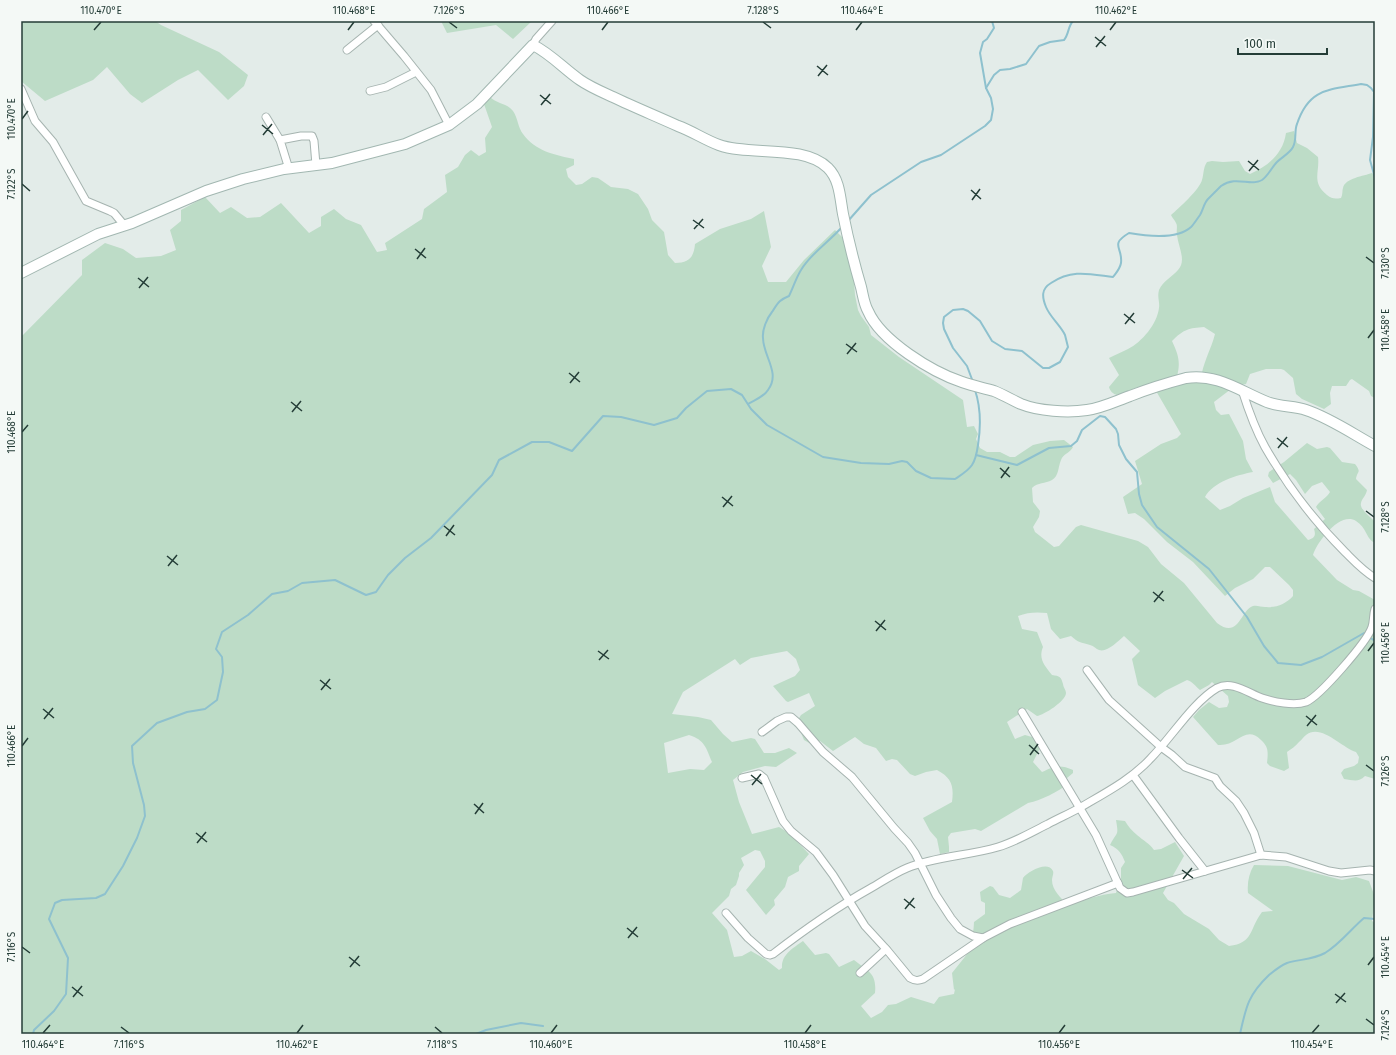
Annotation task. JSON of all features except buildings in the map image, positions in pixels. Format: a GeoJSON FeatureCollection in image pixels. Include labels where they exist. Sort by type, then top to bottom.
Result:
{"type":"FeatureCollection","features":[{"type":"Feature","properties":{"kind":"main road"},"geometry":{"type":"LineString","coordinates":[[21,273],[98,234],[165,210],[206,191],[244,179],[289,169],[332,163],[405,144],[449,125],[477,104],[533,45],[542,50],[580,80],[600,92],[659,119],[677,125],[719,146],[810,157],[818,160],[828,167],[836,179],[849,239],[868,312],[879,327],[900,348],[932,369],[962,382],[1002,394],[1031,408],[1076,411],[1103,406],[1134,394],[1194,377],[1210,378],[1275,405],[1310,412],[1375,446]]}},
{"type":"Feature","properties":{"kind":"street"},"geometry":{"type":"LineString","coordinates":[[533,45],[537,38],[552,21]]}},
{"type":"Feature","properties":{"kind":"street"},"geometry":{"type":"LineString","coordinates":[[347,50],[376,23],[431,90],[449,125]]}},
{"type":"Feature","properties":{"kind":"street"},"geometry":{"type":"LineString","coordinates":[[370,91],[386,87],[416,72]]}},
{"type":"Feature","properties":{"kind":"street"},"geometry":{"type":"LineString","coordinates":[[21,89],[35,121],[53,142],[86,202],[114,213],[124,225]]}},
{"type":"Feature","properties":{"kind":"street"},"geometry":{"type":"LineString","coordinates":[[266,117],[280,140],[289,169]]}},
{"type":"Feature","properties":{"kind":"street"},"geometry":{"type":"LineString","coordinates":[[280,140],[301,136],[312,136],[316,165]]}},
{"type":"Feature","properties":{"kind":"street"},"geometry":{"type":"LineString","coordinates":[[1242,390],[1265,446],[1306,508],[1331,538],[1364,570],[1375,578]]}},
{"type":"Feature","properties":{"kind":"street"},"geometry":{"type":"LineString","coordinates":[[726,913],[748,938],[766,954],[770,955],[849,901],[906,868],[948,856],[969,854],[999,847],[1025,836],[1080,808],[1133,775],[1152,758],[1197,705],[1215,689],[1223,685],[1230,685],[1277,702],[1304,702],[1313,698],[1331,680],[1365,639],[1372,628],[1375,609]]}},
{"type":"Feature","properties":{"kind":"street"},"geometry":{"type":"LineString","coordinates":[[1087,670],[1109,700],[1161,747],[1185,767],[1215,778],[1220,786],[1236,801],[1244,813],[1254,833],[1261,855]]}},
{"type":"Feature","properties":{"kind":"street"},"geometry":{"type":"LineString","coordinates":[[1022,712],[1080,808],[1104,851],[1122,890],[1133,892],[1161,885],[1261,855],[1286,857],[1329,871],[1342,873],[1370,870],[1375,871]]}},
{"type":"Feature","properties":{"kind":"street"},"geometry":{"type":"LineString","coordinates":[[762,732],[777,721],[786,717],[791,717],[794,719],[823,752],[852,777],[908,843],[921,863],[936,895],[960,929],[973,936],[983,938]]}},
{"type":"Feature","properties":{"kind":"street"},"geometry":{"type":"LineString","coordinates":[[742,778],[759,774],[764,778],[784,821],[791,831],[816,852],[833,875],[865,926],[907,975],[914,980],[918,981],[983,938],[1010,924],[1118,883]]}},
{"type":"Feature","properties":{"kind":"street"},"geometry":{"type":"LineString","coordinates":[[1133,775],[1178,838],[1205,871]]}},
{"type":"Feature","properties":{"kind":"street"},"geometry":{"type":"LineString","coordinates":[[860,973],[886,949]]}},
{"type":"Feature","properties":{"kind":"green space"},"geometry":{"type":"Polygon","coordinates":[[[21,21],[155,21],[219,52],[248,75],[244,86],[228,100],[198,70],[178,80],[142,103],[130,94],[107,67],[93,80],[45,101],[21,81],[21,21]]]}},
{"type":"Feature","properties":{"kind":"green space"},"geometry":{"type":"Polygon","coordinates":[[[441,21],[531,22],[513,39],[496,25],[447,33],[441,21]]]}},
{"type":"Feature","properties":{"kind":"green space"},"geometry":{"type":"Polygon","coordinates":[[[490,97],[508,106],[515,114],[521,132],[533,145],[553,154],[574,159],[574,165],[566,169],[568,177],[576,185],[582,184],[592,177],[598,178],[611,187],[628,189],[638,194],[648,209],[652,220],[664,232],[668,255],[675,263],[684,262],[690,258],[692,256],[695,244],[720,229],[751,219],[764,211],[771,247],[762,266],[768,282],[786,282],[804,260],[835,230],[843,238],[854,282],[858,310],[869,327],[871,335],[899,357],[963,400],[967,427],[974,426],[978,434],[976,439],[980,448],[987,452],[1000,452],[1010,457],[1015,457],[1033,445],[1050,441],[1064,440],[1073,447],[1062,458],[1057,474],[1054,478],[1032,488],[1033,502],[1040,511],[1039,517],[1033,527],[1035,532],[1054,547],[1059,546],[1076,527],[1081,525],[1138,541],[1148,547],[1161,564],[1184,583],[1217,623],[1224,627],[1230,628],[1239,622],[1249,608],[1253,606],[1273,607],[1280,605],[1293,596],[1293,590],[1270,567],[1265,567],[1253,579],[1235,588],[1225,596],[1193,562],[1167,542],[1144,519],[1135,513],[1128,514],[1123,497],[1142,484],[1135,461],[1161,444],[1177,438],[1181,434],[1152,384],[1138,387],[1117,395],[1110,390],[1109,387],[1119,375],[1109,358],[1128,349],[1138,342],[1148,332],[1158,314],[1159,290],[1178,270],[1182,262],[1177,224],[1171,215],[1188,199],[1200,184],[1207,162],[1239,161],[1245,171],[1250,174],[1269,163],[1282,147],[1286,133],[1294,131],[1297,143],[1307,148],[1318,157],[1317,177],[1319,186],[1330,197],[1335,199],[1341,198],[1344,185],[1355,178],[1372,173],[1375,176],[1375,398],[1371,396],[1369,391],[1352,379],[1346,386],[1332,386],[1330,393],[1331,404],[1324,409],[1302,399],[1296,394],[1293,378],[1284,370],[1266,369],[1250,374],[1246,384],[1235,386],[1214,402],[1216,410],[1221,415],[1229,414],[1243,441],[1246,459],[1253,472],[1233,477],[1219,483],[1205,497],[1220,510],[1243,498],[1270,487],[1275,502],[1308,540],[1314,537],[1314,529],[1325,519],[1316,507],[1330,492],[1322,482],[1312,486],[1305,494],[1290,474],[1273,483],[1268,476],[1269,472],[1307,443],[1317,449],[1327,447],[1330,448],[1342,462],[1355,464],[1357,467],[1359,471],[1356,479],[1367,490],[1361,505],[1363,510],[1375,522],[1375,541],[1373,542],[1370,540],[1362,526],[1356,521],[1350,519],[1343,520],[1330,529],[1324,536],[1315,549],[1313,555],[1337,580],[1353,590],[1359,591],[1375,600],[1375,779],[1365,776],[1358,780],[1344,779],[1341,773],[1344,769],[1358,763],[1359,757],[1356,752],[1350,750],[1325,734],[1318,732],[1312,732],[1306,735],[1287,752],[1289,768],[1284,771],[1270,766],[1267,763],[1267,748],[1261,740],[1250,734],[1225,745],[1218,745],[1193,717],[1209,702],[1219,708],[1227,707],[1229,702],[1228,696],[1212,682],[1200,690],[1187,680],[1155,698],[1138,685],[1132,659],[1140,651],[1124,636],[1105,650],[1098,650],[1091,645],[1076,640],[1071,636],[1060,639],[1051,629],[1047,613],[1040,612],[1018,616],[1022,629],[1037,632],[1043,647],[1041,655],[1043,662],[1052,675],[1061,678],[1066,693],[1062,700],[1054,707],[1040,715],[1037,716],[1027,709],[1007,722],[1015,739],[1025,735],[1032,737],[1040,748],[1033,762],[1042,772],[1061,766],[1073,770],[1073,773],[1067,778],[1068,784],[1059,790],[1044,798],[1028,803],[981,831],[975,829],[951,833],[948,837],[949,852],[940,854],[937,839],[930,831],[923,818],[952,802],[953,791],[949,779],[937,770],[915,776],[910,774],[897,760],[892,759],[886,761],[876,748],[864,744],[855,737],[833,751],[820,741],[811,744],[804,740],[799,728],[794,726],[801,715],[815,706],[809,693],[788,702],[773,686],[795,676],[800,670],[796,659],[787,651],[751,658],[740,665],[735,659],[683,692],[672,714],[711,720],[732,742],[751,738],[755,739],[764,753],[775,753],[789,748],[797,753],[776,767],[765,766],[743,772],[733,780],[739,802],[752,834],[779,827],[789,833],[809,854],[799,866],[799,871],[788,877],[785,887],[774,900],[775,905],[766,915],[746,890],[765,867],[765,861],[760,851],[755,850],[741,858],[744,865],[739,873],[736,885],[731,889],[729,896],[712,913],[727,930],[734,957],[742,956],[751,951],[765,959],[779,970],[782,968],[783,959],[792,949],[803,941],[815,955],[826,953],[829,954],[839,967],[854,960],[870,973],[875,981],[875,993],[861,1006],[871,1018],[882,1012],[888,1005],[896,1004],[911,997],[934,1004],[939,997],[954,994],[955,989],[954,990],[952,973],[972,948],[974,922],[985,914],[985,903],[981,901],[980,892],[990,886],[993,887],[999,895],[1010,898],[1021,890],[1023,878],[1025,876],[1033,870],[1047,867],[1053,871],[1052,884],[1055,890],[1067,904],[1116,893],[1121,878],[1121,868],[1125,862],[1120,852],[1110,845],[1117,834],[1116,820],[1125,821],[1133,832],[1154,850],[1161,849],[1175,842],[1184,856],[1163,893],[1168,900],[1174,903],[1184,914],[1209,929],[1219,940],[1229,946],[1243,942],[1247,938],[1262,912],[1273,911],[1248,893],[1249,878],[1254,865],[1288,866],[1342,880],[1356,877],[1369,881],[1375,897],[1372,921],[1375,923],[1375,1034],[21,1034],[21,337],[82,275],[82,260],[105,243],[123,249],[136,258],[161,256],[176,250],[170,230],[181,221],[181,210],[205,197],[220,213],[231,207],[247,218],[260,217],[281,203],[309,233],[321,226],[321,217],[334,209],[346,219],[361,225],[377,252],[387,250],[385,243],[422,219],[424,209],[447,192],[445,175],[458,167],[465,155],[471,150],[479,156],[486,152],[485,138],[492,127],[484,104],[490,97]],[[1204,327],[1187,330],[1172,341],[1179,363],[1175,385],[1201,380],[1203,368],[1215,334],[1204,327]],[[689,735],[664,743],[668,773],[690,769],[704,770],[712,762],[702,742],[689,735]]]}},
{"type":"Feature","properties":{"kind":"waterway"},"geometry":{"type":"LineString","coordinates":[[848,221],[871,195],[921,162],[941,155],[985,126],[991,120],[993,109],[991,98],[986,88],[980,53],[983,42],[987,39],[994,28],[992,21]]}},
{"type":"Feature","properties":{"kind":"waterway"},"geometry":{"type":"LineString","coordinates":[[986,88],[994,75],[1000,70],[1010,69],[1026,64],[1039,46],[1050,42],[1064,40],[1073,21],[1102,21]]}},
{"type":"Feature","properties":{"kind":"waterway"},"geometry":{"type":"LineString","coordinates":[[973,382],[967,366],[953,348],[944,329],[944,317],[953,310],[963,309],[968,311],[980,321],[992,341],[1005,349],[1022,351],[1043,368],[1049,368],[1060,362],[1068,347],[1065,335],[1048,311],[1043,297],[1045,288],[1059,279],[1074,274],[1113,277],[1119,269],[1121,263],[1118,244],[1120,240],[1129,233],[1161,236],[1178,234],[1191,227],[1200,215],[1207,201],[1221,186],[1232,181],[1257,182],[1262,180],[1277,162],[1292,149],[1295,141],[1296,127],[1302,112],[1314,97],[1330,90],[1361,84],[1367,85],[1371,88],[1374,92],[1373,137],[1370,160],[1375,178]]}},
{"type":"Feature","properties":{"kind":"waterway"},"geometry":{"type":"LineString","coordinates":[[748,404],[764,395],[772,384],[772,371],[763,338],[764,328],[768,317],[779,302],[789,296],[805,264],[842,227]]}},
{"type":"Feature","properties":{"kind":"waterway"},"geometry":{"type":"LineString","coordinates":[[33,1034],[34,1030],[54,1011],[66,994],[68,958],[49,919],[55,903],[62,900],[96,898],[105,894],[123,866],[137,838],[145,816],[144,805],[133,763],[132,746],[157,723],[187,712],[205,709],[217,700],[223,672],[222,657],[216,649],[222,632],[248,615],[272,594],[288,591],[302,583],[335,580],[366,595],[376,592],[388,575],[405,558],[431,538],[492,475],[499,460],[532,442],[549,442],[572,451],[603,416],[621,417],[654,425],[677,418],[686,408],[707,391],[731,389],[742,395],[751,409],[767,425],[823,457],[861,463],[889,464],[902,461],[907,462],[916,471],[931,478],[955,479],[970,467],[977,453],[980,417],[975,390]]}},
{"type":"Feature","properties":{"kind":"waterway"},"geometry":{"type":"LineString","coordinates":[[976,455],[1017,465],[1049,448],[1071,446],[1077,441],[1082,430],[1100,416],[1105,417],[1116,429],[1119,445],[1126,459],[1137,472],[1139,494],[1142,505],[1157,527],[1209,569],[1247,617],[1264,646],[1278,663],[1301,665],[1322,657],[1364,633],[1366,634]]}},
{"type":"Feature","properties":{"kind":"waterway"},"geometry":{"type":"LineString","coordinates":[[1369,637],[1375,641]]}},
{"type":"Feature","properties":{"kind":"waterway"},"geometry":{"type":"LineString","coordinates":[[1240,1034],[1246,1009],[1252,995],[1269,975],[1287,963],[1315,957],[1325,953],[1336,945],[1364,918],[1375,919]]}},
{"type":"Feature","properties":{"kind":"waterway"},"geometry":{"type":"LineString","coordinates":[[476,1034],[486,1030],[521,1023],[543,1026]]}}]}
